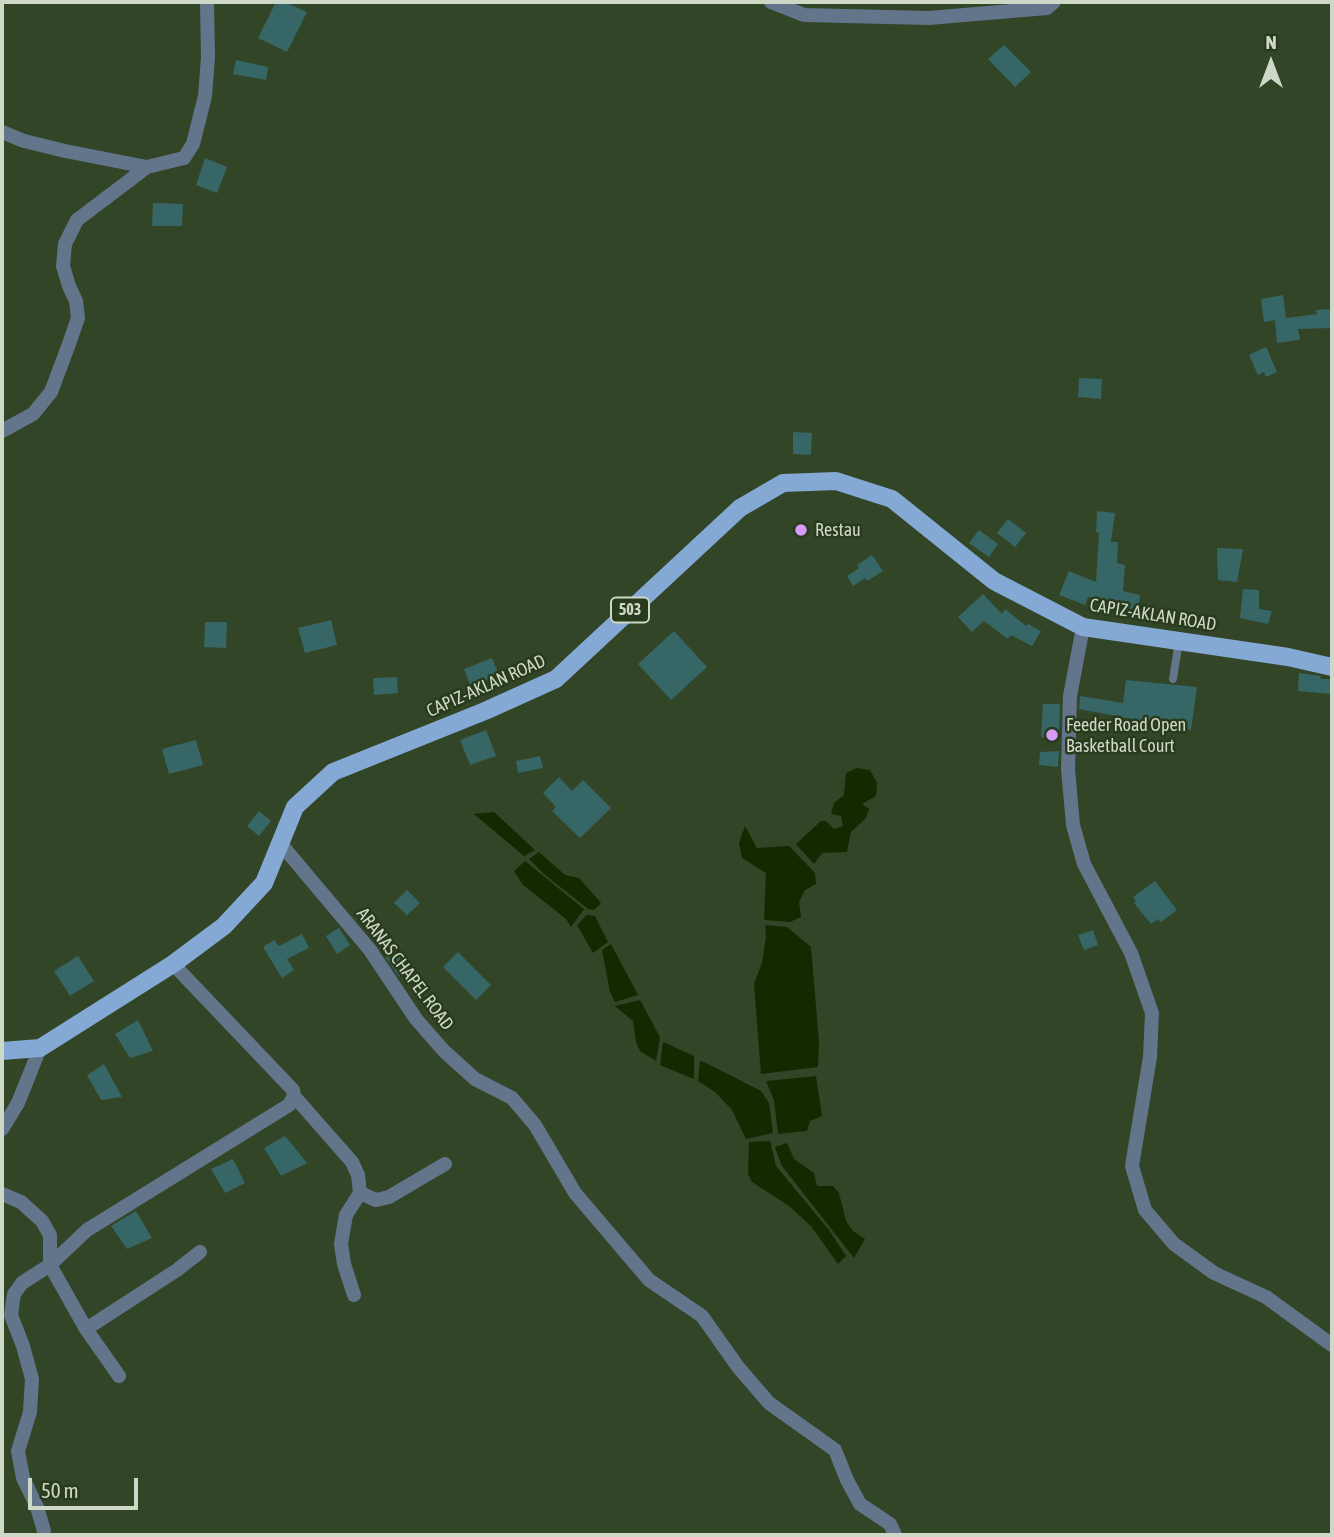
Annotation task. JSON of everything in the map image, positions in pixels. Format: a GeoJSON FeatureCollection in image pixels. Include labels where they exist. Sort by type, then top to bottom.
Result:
{"type":"FeatureCollection","features":[{"type":"Feature","properties":{"kind":"main road","name":"CAPIZ-AKLAN ROAD"},"geometry":{"type":"LineString","coordinates":[[2,1052],[40,1048],[173,964],[224,926],[264,883],[295,807],[333,772],[485,711],[556,679],[740,508],[783,483],[836,481],[891,499],[994,581],[1083,627],[1288,657],[1332,667]]}},
{"type":"Feature","properties":{"kind":"street"},"geometry":{"type":"LineString","coordinates":[[2,431],[33,414],[51,392],[69,344],[78,318],[76,301],[63,267],[65,244],[77,220],[146,167],[184,158],[192,144],[205,96],[207,2]]}},
{"type":"Feature","properties":{"kind":"street"},"geometry":{"type":"LineString","coordinates":[[771,2],[804,15],[929,18],[1047,8],[1054,2]]}},
{"type":"Feature","properties":{"kind":"street"},"geometry":{"type":"LineString","coordinates":[[2,132],[55,149],[146,167]]}},
{"type":"Feature","properties":{"kind":"street"},"geometry":{"type":"LineString","coordinates":[[1083,627],[1070,696],[1068,769],[1072,814],[1084,864],[1131,953],[1152,1013],[1150,1057],[1132,1166],[1144,1210],[1174,1244],[1214,1273],[1266,1297],[1332,1345]]}},
{"type":"Feature","properties":{"kind":"street","name":"ARANAS CHAPEL ROAD"},"geometry":{"type":"LineString","coordinates":[[280,843],[370,950],[416,1019],[444,1051],[475,1079],[512,1098],[535,1125],[575,1193],[649,1280],[702,1316],[738,1367],[769,1403],[835,1450],[860,1504],[890,1524],[895,1535]]}},
{"type":"Feature","properties":{"kind":"street"},"geometry":{"type":"LineString","coordinates":[[173,964],[293,1090],[295,1096],[352,1162],[358,1175],[359,1193],[346,1214],[341,1244],[354,1295]]}},
{"type":"Feature","properties":{"kind":"street"},"geometry":{"type":"LineString","coordinates":[[2,1129],[18,1103],[40,1048]]}},
{"type":"Feature","properties":{"kind":"street"},"geometry":{"type":"LineString","coordinates":[[44,1531],[37,1507],[23,1478],[18,1451],[30,1412],[32,1380],[11,1315],[14,1294],[22,1283],[50,1265],[88,1230],[289,1105],[295,1096]]}},
{"type":"Feature","properties":{"kind":"street"},"geometry":{"type":"LineString","coordinates":[[359,1193],[376,1200],[389,1198],[445,1164]]}},
{"type":"Feature","properties":{"kind":"street"},"geometry":{"type":"LineString","coordinates":[[2,1194],[20,1202],[42,1221],[50,1235],[50,1265],[86,1329],[119,1376]]}},
{"type":"Feature","properties":{"kind":"street"},"geometry":{"type":"LineString","coordinates":[[86,1329],[200,1252]]}},
{"type":"Feature","properties":{"kind":"lane"},"geometry":{"type":"LineString","coordinates":[[1173,679],[1179,640]]}},
{"type":"Feature","properties":{"kind":"shaded area"},"geometry":{"type":"Polygon","coordinates":[[[857,768],[870,770],[877,783],[876,796],[862,804],[869,809],[866,818],[851,832],[847,852],[822,853],[814,864],[796,844],[821,821],[826,821],[834,829],[843,826],[841,816],[831,814],[834,803],[844,795],[846,773],[857,768]]]}},
{"type":"Feature","properties":{"kind":"shaded area"},"geometry":{"type":"Polygon","coordinates":[[[494,812],[535,850],[524,856],[474,814],[494,812]]]}},
{"type":"Feature","properties":{"kind":"shaded area"},"geometry":{"type":"Polygon","coordinates":[[[745,826],[757,848],[789,846],[815,873],[816,884],[805,890],[799,902],[801,917],[790,922],[764,920],[766,873],[742,858],[739,843],[745,826]]]}},
{"type":"Feature","properties":{"kind":"shaded area"},"geometry":{"type":"Polygon","coordinates":[[[539,852],[565,875],[579,878],[601,903],[594,910],[588,909],[544,874],[529,859],[539,852]]]}},
{"type":"Feature","properties":{"kind":"shaded area"},"geometry":{"type":"Polygon","coordinates":[[[525,861],[584,909],[571,927],[566,919],[523,885],[514,871],[525,861]]]}},
{"type":"Feature","properties":{"kind":"shaded area"},"geometry":{"type":"Polygon","coordinates":[[[587,915],[595,916],[608,942],[593,953],[577,925],[587,915]]]}},
{"type":"Feature","properties":{"kind":"shaded area"},"geometry":{"type":"Polygon","coordinates":[[[765,925],[787,927],[811,947],[819,1042],[818,1067],[761,1074],[754,984],[762,963],[765,925]]]}},
{"type":"Feature","properties":{"kind":"shaded area"},"geometry":{"type":"Polygon","coordinates":[[[611,944],[638,995],[615,1002],[610,992],[602,950],[611,944]]]}},
{"type":"Feature","properties":{"kind":"shaded area"},"geometry":{"type":"Polygon","coordinates":[[[640,1000],[660,1037],[656,1061],[640,1051],[633,1021],[615,1006],[640,1000]]]}},
{"type":"Feature","properties":{"kind":"shaded area"},"geometry":{"type":"Polygon","coordinates":[[[663,1042],[694,1056],[694,1079],[660,1065],[663,1042]]]}},
{"type":"Feature","properties":{"kind":"shaded area"},"geometry":{"type":"Polygon","coordinates":[[[700,1061],[761,1091],[769,1103],[773,1133],[746,1139],[732,1110],[715,1092],[698,1081],[700,1061]]]}},
{"type":"Feature","properties":{"kind":"shaded area"},"geometry":{"type":"Polygon","coordinates":[[[816,1076],[822,1116],[810,1121],[807,1131],[778,1134],[774,1100],[766,1081],[816,1076]]]}},
{"type":"Feature","properties":{"kind":"shaded area"},"geometry":{"type":"Polygon","coordinates":[[[770,1141],[776,1166],[829,1230],[846,1256],[838,1264],[811,1226],[789,1206],[752,1182],[748,1174],[749,1142],[770,1141]]]}},
{"type":"Feature","properties":{"kind":"shaded area"},"geometry":{"type":"Polygon","coordinates":[[[787,1143],[794,1159],[814,1173],[817,1186],[833,1186],[839,1193],[846,1221],[853,1231],[865,1239],[854,1258],[782,1166],[775,1147],[787,1143]]]}},
{"type":"Feature","properties":{"kind":"building"},"geometry":{"type":"Polygon","coordinates":[[[276,2],[285,2],[307,12],[287,52],[258,38],[276,2]]]}},
{"type":"Feature","properties":{"kind":"building"},"geometry":{"type":"Polygon","coordinates":[[[1004,45],[1031,72],[1015,87],[988,59],[1004,45]]]}},
{"type":"Feature","properties":{"kind":"building"},"geometry":{"type":"Polygon","coordinates":[[[236,60],[268,67],[266,80],[233,74],[236,60]]]}},
{"type":"Feature","properties":{"kind":"building"},"geometry":{"type":"Polygon","coordinates":[[[205,158],[227,167],[217,193],[196,185],[205,158]]]}},
{"type":"Feature","properties":{"kind":"building"},"geometry":{"type":"Polygon","coordinates":[[[153,203],[183,204],[182,226],[152,226],[153,203]]]}},
{"type":"Feature","properties":{"kind":"building"},"geometry":{"type":"Polygon","coordinates":[[[1283,295],[1286,318],[1332,309],[1332,328],[1298,329],[1300,340],[1277,343],[1275,320],[1264,322],[1261,299],[1283,295]]]}},
{"type":"Feature","properties":{"kind":"building"},"geometry":{"type":"Polygon","coordinates":[[[1266,347],[1277,372],[1266,377],[1264,372],[1258,375],[1249,355],[1266,347]]]}},
{"type":"Feature","properties":{"kind":"building"},"geometry":{"type":"Polygon","coordinates":[[[1079,378],[1102,379],[1101,399],[1078,397],[1079,378]]]}},
{"type":"Feature","properties":{"kind":"building"},"geometry":{"type":"Polygon","coordinates":[[[793,432],[812,433],[811,455],[793,454],[793,432]]]}},
{"type":"Feature","properties":{"kind":"building"},"geometry":{"type":"Polygon","coordinates":[[[1097,511],[1115,513],[1111,542],[1118,542],[1117,563],[1125,565],[1123,591],[1140,595],[1138,610],[1127,608],[1127,604],[1088,597],[1085,605],[1059,595],[1069,571],[1096,582],[1099,532],[1096,533],[1097,511]]]}},
{"type":"Feature","properties":{"kind":"building"},"geometry":{"type":"Polygon","coordinates":[[[1008,519],[1026,533],[1015,547],[997,533],[1008,519]]]}},
{"type":"Feature","properties":{"kind":"building"},"geometry":{"type":"Polygon","coordinates":[[[979,530],[998,544],[989,557],[969,543],[979,530]]]}},
{"type":"Feature","properties":{"kind":"building"},"geometry":{"type":"Polygon","coordinates":[[[1217,548],[1243,549],[1237,582],[1218,580],[1217,548]]]}},
{"type":"Feature","properties":{"kind":"building"},"geometry":{"type":"Polygon","coordinates":[[[872,555],[883,571],[853,586],[847,576],[872,555]]]}},
{"type":"Feature","properties":{"kind":"building"},"geometry":{"type":"Polygon","coordinates":[[[1243,589],[1259,590],[1259,609],[1272,611],[1268,624],[1240,618],[1243,589]]]}},
{"type":"Feature","properties":{"kind":"building"},"geometry":{"type":"Polygon","coordinates":[[[983,594],[1002,614],[1005,609],[1026,626],[1028,624],[1041,631],[1032,646],[1011,635],[1008,639],[984,621],[972,632],[958,617],[983,594]]]}},
{"type":"Feature","properties":{"kind":"building"},"geometry":{"type":"Polygon","coordinates":[[[331,620],[337,645],[305,653],[298,628],[331,620]]]}},
{"type":"Feature","properties":{"kind":"building"},"geometry":{"type":"Polygon","coordinates":[[[205,622],[227,622],[226,648],[204,647],[205,622]]]}},
{"type":"Feature","properties":{"kind":"building"},"geometry":{"type":"Polygon","coordinates":[[[674,631],[707,667],[671,700],[638,664],[674,631]]]}},
{"type":"Feature","properties":{"kind":"building"},"geometry":{"type":"Polygon","coordinates":[[[492,658],[499,675],[471,687],[464,669],[492,658]]]}},
{"type":"Feature","properties":{"kind":"building"},"geometry":{"type":"Polygon","coordinates":[[[1299,673],[1321,676],[1320,679],[1332,679],[1332,694],[1298,691],[1299,673]]]}},
{"type":"Feature","properties":{"kind":"building"},"geometry":{"type":"Polygon","coordinates":[[[397,677],[398,693],[374,695],[373,678],[397,677]]]}},
{"type":"Feature","properties":{"kind":"building"},"geometry":{"type":"Polygon","coordinates":[[[1126,680],[1197,687],[1191,730],[1079,709],[1080,696],[1123,703],[1126,680]]]}},
{"type":"Feature","properties":{"kind":"building"},"geometry":{"type":"Polygon","coordinates":[[[1043,704],[1060,704],[1059,740],[1041,737],[1043,704]]]}},
{"type":"Feature","properties":{"kind":"building"},"geometry":{"type":"Polygon","coordinates":[[[486,730],[496,756],[470,765],[460,740],[486,730]]]}},
{"type":"Feature","properties":{"kind":"building"},"geometry":{"type":"Polygon","coordinates":[[[196,740],[203,765],[169,774],[162,749],[196,740]]]}},
{"type":"Feature","properties":{"kind":"building"},"geometry":{"type":"Polygon","coordinates":[[[1059,751],[1058,767],[1039,765],[1040,752],[1059,751]]]}},
{"type":"Feature","properties":{"kind":"building"},"geometry":{"type":"Polygon","coordinates":[[[540,756],[543,768],[518,773],[516,761],[540,756]]]}},
{"type":"Feature","properties":{"kind":"building"},"geometry":{"type":"Polygon","coordinates":[[[559,777],[572,791],[583,780],[611,808],[580,838],[552,811],[556,807],[543,793],[559,777]]]}},
{"type":"Feature","properties":{"kind":"building"},"geometry":{"type":"Polygon","coordinates":[[[259,811],[271,821],[259,836],[247,826],[259,811]]]}},
{"type":"Feature","properties":{"kind":"building"},"geometry":{"type":"Polygon","coordinates":[[[1155,881],[1177,910],[1161,922],[1158,919],[1151,924],[1134,903],[1136,901],[1133,897],[1155,881]]]}},
{"type":"Feature","properties":{"kind":"building"},"geometry":{"type":"Polygon","coordinates":[[[407,890],[420,903],[407,915],[394,903],[407,890]]]}},
{"type":"Feature","properties":{"kind":"building"},"geometry":{"type":"Polygon","coordinates":[[[339,928],[350,945],[337,954],[326,936],[339,928]]]}},
{"type":"Feature","properties":{"kind":"building"},"geometry":{"type":"Polygon","coordinates":[[[1093,930],[1098,945],[1084,950],[1078,935],[1093,930]]]}},
{"type":"Feature","properties":{"kind":"building"},"geometry":{"type":"Polygon","coordinates":[[[302,934],[309,948],[287,959],[294,970],[282,978],[263,947],[274,940],[279,946],[302,934]]]}},
{"type":"Feature","properties":{"kind":"building"},"geometry":{"type":"Polygon","coordinates":[[[393,950],[409,968],[399,977],[385,956],[393,950]]]}},
{"type":"Feature","properties":{"kind":"building"},"geometry":{"type":"Polygon","coordinates":[[[458,952],[491,985],[476,1000],[443,967],[458,952]]]}},
{"type":"Feature","properties":{"kind":"building"},"geometry":{"type":"Polygon","coordinates":[[[78,956],[94,981],[70,996],[54,971],[78,956]]]}},
{"type":"Feature","properties":{"kind":"building"},"geometry":{"type":"Polygon","coordinates":[[[138,1020],[153,1051],[130,1058],[115,1034],[138,1020]]]}},
{"type":"Feature","properties":{"kind":"building"},"geometry":{"type":"Polygon","coordinates":[[[104,1064],[122,1097],[101,1100],[87,1075],[104,1064]]]}},
{"type":"Feature","properties":{"kind":"building"},"geometry":{"type":"Polygon","coordinates":[[[285,1136],[307,1163],[281,1176],[264,1148],[285,1136]]]}},
{"type":"Feature","properties":{"kind":"building"},"geometry":{"type":"Polygon","coordinates":[[[233,1159],[245,1183],[225,1193],[211,1169],[233,1159]]]}},
{"type":"Feature","properties":{"kind":"building"},"geometry":{"type":"Polygon","coordinates":[[[136,1211],[152,1238],[127,1249],[111,1226],[136,1211]]]}},
{"type":"Feature","properties":{"kind":"place","name":"Restau"},"geometry":{"type":"Point","coordinates":[801,530]}},
{"type":"Feature","properties":{"kind":"place","name":"Feeder Road Open Basketball Court"},"geometry":{"type":"Point","coordinates":[1052,735]}}]}
